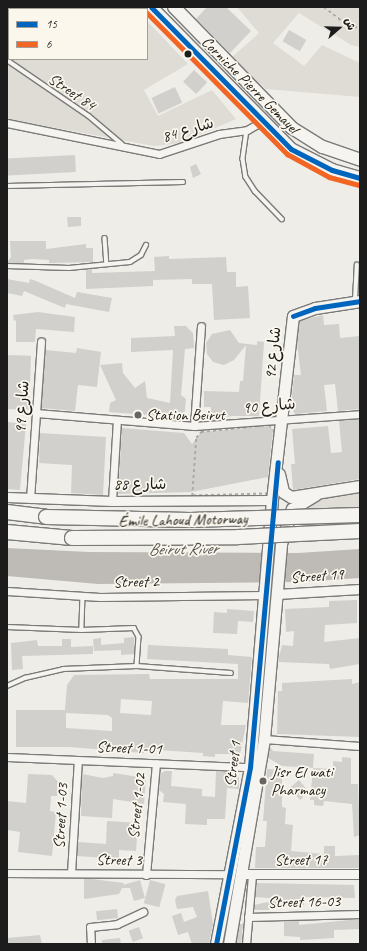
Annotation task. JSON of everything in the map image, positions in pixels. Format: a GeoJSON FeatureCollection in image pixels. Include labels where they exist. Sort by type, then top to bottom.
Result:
{"type":"FeatureCollection","features":[{"type":"Feature","properties":{"kind":"highway","name":"Corniche Pierre Gemayel"},"geometry":{"type":"LineString","coordinates":[[151,7],[261,122],[291,149],[310,160],[360,178]]}},
{"type":"Feature","properties":{"kind":"highway","name":"Corniche Pierre Gemayel"},"geometry":{"type":"LineString","coordinates":[[174,7],[292,128],[323,147],[360,160]]}},
{"type":"Feature","properties":{"kind":"highway","name":"Émile Lahoud Motorway"},"geometry":{"type":"LineString","coordinates":[[7,512],[46,517],[183,520],[360,515]]}},
{"type":"Feature","properties":{"kind":"highway","name":"Émile Lahoud Motorway"},"geometry":{"type":"LineString","coordinates":[[7,532],[72,538],[238,537],[360,532]]}},
{"type":"Feature","properties":{"kind":"main road","name":"شارع 92"},"geometry":{"type":"LineString","coordinates":[[278,462],[293,316],[308,309],[357,301]]}},
{"type":"Feature","properties":{"kind":"main road"},"geometry":{"type":"LineString","coordinates":[[278,462],[283,492],[291,497],[315,495],[360,486]]}},
{"type":"Feature","properties":{"kind":"main road"},"geometry":{"type":"LineString","coordinates":[[272,590],[276,544],[272,500],[278,462]]}},
{"type":"Feature","properties":{"kind":"main road"},"geometry":{"type":"LineString","coordinates":[[276,544],[290,512],[315,495]]}},
{"type":"Feature","properties":{"kind":"main road","name":"Street 1"},"geometry":{"type":"LineString","coordinates":[[229,944],[264,739],[272,590]]}},
{"type":"Feature","properties":{"kind":"main road","name":"Street 1"},"geometry":{"type":"LineString","coordinates":[[216,944],[242,874],[250,767],[272,590]]}},
{"type":"Feature","properties":{"kind":"street","name":"شارع 84"},"geometry":{"type":"LineString","coordinates":[[7,123],[122,145],[159,154],[219,134],[247,130],[261,122]]}},
{"type":"Feature","properties":{"kind":"street"},"geometry":{"type":"LineString","coordinates":[[194,426],[201,326]]}},
{"type":"Feature","properties":{"kind":"street","name":"شارع 99"},"geometry":{"type":"LineString","coordinates":[[30,499],[41,341]]}},
{"type":"Feature","properties":{"kind":"street","name":"شارع 90"},"geometry":{"type":"LineString","coordinates":[[36,413],[194,426],[283,418],[360,414]]}},
{"type":"Feature","properties":{"kind":"street"},"geometry":{"type":"LineString","coordinates":[[112,500],[117,420]]}},
{"type":"Feature","properties":{"kind":"street","name":"شارع 88"},"geometry":{"type":"LineString","coordinates":[[7,497],[30,499],[112,500],[272,500]]}},
{"type":"Feature","properties":{"kind":"street","name":"Street 19"},"geometry":{"type":"LineString","coordinates":[[272,590],[360,589]]}},
{"type":"Feature","properties":{"kind":"street","name":"Street 2"},"geometry":{"type":"LineString","coordinates":[[7,591],[83,596],[272,590]]}},
{"type":"Feature","properties":{"kind":"street"},"geometry":{"type":"LineString","coordinates":[[264,739],[360,746]]}},
{"type":"Feature","properties":{"kind":"street","name":"Street 1-01"},"geometry":{"type":"LineString","coordinates":[[7,757],[250,767]]}},
{"type":"Feature","properties":{"kind":"street","name":"Street 1-03"},"geometry":{"type":"LineString","coordinates":[[71,873],[78,760]]}},
{"type":"Feature","properties":{"kind":"street","name":"Street 1-02"},"geometry":{"type":"LineString","coordinates":[[146,875],[156,763]]}},
{"type":"Feature","properties":{"kind":"street","name":"Street 3"},"geometry":{"type":"LineString","coordinates":[[7,873],[146,875],[242,874]]}},
{"type":"Feature","properties":{"kind":"street"},"geometry":{"type":"LineString","coordinates":[[242,874],[248,917],[246,944]]}},
{"type":"Feature","properties":{"kind":"street","name":"Street 17"},"geometry":{"type":"LineString","coordinates":[[242,874],[360,874]]}},
{"type":"Feature","properties":{"kind":"street"},"geometry":{"type":"LineString","coordinates":[[91,944],[90,927],[117,924],[143,912]]}},
{"type":"Feature","properties":{"kind":"street","name":"Street 16-03"},"geometry":{"type":"LineString","coordinates":[[248,917],[360,914]]}},
{"type":"Feature","properties":{"kind":"lane","name":"Street 84"},"geometry":{"type":"LineString","coordinates":[[7,60],[89,116],[122,145]]}},
{"type":"Feature","properties":{"kind":"lane"},"geometry":{"type":"LineString","coordinates":[[247,130],[243,159],[246,177],[254,191],[282,219]]}},
{"type":"Feature","properties":{"kind":"lane"},"geometry":{"type":"LineString","coordinates":[[7,186],[183,182]]}},
{"type":"Feature","properties":{"kind":"lane"},"geometry":{"type":"LineString","coordinates":[[105,238],[107,264]]}},
{"type":"Feature","properties":{"kind":"lane"},"geometry":{"type":"LineString","coordinates":[[7,266],[69,268],[136,260],[146,245]]}},
{"type":"Feature","properties":{"kind":"lane"},"geometry":{"type":"LineString","coordinates":[[357,265],[357,301]]}},
{"type":"Feature","properties":{"kind":"lane"},"geometry":{"type":"LineString","coordinates":[[82,630],[83,596]]}},
{"type":"Feature","properties":{"kind":"lane"},"geometry":{"type":"LineString","coordinates":[[7,626],[82,630],[134,628],[139,637],[138,666]]}},
{"type":"Feature","properties":{"kind":"lane"},"geometry":{"type":"LineString","coordinates":[[7,686],[25,678],[63,669],[138,666],[231,673]]}},
{"type":"Feature","properties":{"kind":"path"},"geometry":{"type":"LineString","coordinates":[[324,7],[343,22],[360,29]]}},
{"type":"Feature","properties":{"kind":"path"},"geometry":{"type":"LineString","coordinates":[[269,425],[274,429],[274,477],[268,494],[241,496],[192,496],[196,438],[201,432],[269,425]]}},
{"type":"Feature","properties":{"kind":"shaded area"},"geometry":{"type":"Polygon","coordinates":[[[7,7],[134,7],[135,8],[8,8],[8,60],[148,60],[148,22],[188,64],[144,90],[158,116],[212,90],[236,119],[181,143],[154,146],[7,119],[7,7]]]}},
{"type":"Feature","properties":{"kind":"shaded area"},"geometry":{"type":"Polygon","coordinates":[[[237,7],[360,7],[360,47],[351,45],[299,13],[273,43],[304,66],[322,45],[360,63],[360,97],[266,89],[230,59],[259,33],[237,7]]]}},
{"type":"Feature","properties":{"kind":"shaded area"},"geometry":{"type":"Polygon","coordinates":[[[360,490],[360,507],[311,510],[310,501],[360,490]]]}},
{"type":"Feature","properties":{"kind":"shaded area"},"geometry":{"type":"Polygon","coordinates":[[[7,548],[89,552],[298,553],[360,549],[360,578],[299,582],[98,584],[7,576],[7,548]]]}},
{"type":"Feature","properties":{"kind":"building"},"geometry":{"type":"Polygon","coordinates":[[[207,7],[226,7],[251,31],[230,53],[196,19],[207,7]]]}},
{"type":"Feature","properties":{"kind":"building"},"geometry":{"type":"Polygon","coordinates":[[[289,30],[306,40],[300,51],[282,41],[289,30]]]}},
{"type":"Feature","properties":{"kind":"building"},"geometry":{"type":"Polygon","coordinates":[[[194,70],[207,82],[196,94],[183,82],[194,70]]]}},
{"type":"Feature","properties":{"kind":"building"},"geometry":{"type":"Polygon","coordinates":[[[175,87],[182,102],[159,113],[151,98],[175,87]]]}},
{"type":"Feature","properties":{"kind":"building"},"geometry":{"type":"Polygon","coordinates":[[[75,155],[76,172],[8,176],[7,159],[75,155]]]}},
{"type":"Feature","properties":{"kind":"building"},"geometry":{"type":"Polygon","coordinates":[[[196,164],[201,174],[193,178],[190,167],[196,164]]]}},
{"type":"Feature","properties":{"kind":"building"},"geometry":{"type":"Polygon","coordinates":[[[67,217],[81,217],[81,226],[68,227],[67,217]]]}},
{"type":"Feature","properties":{"kind":"building"},"geometry":{"type":"Polygon","coordinates":[[[10,241],[46,241],[46,249],[86,244],[86,248],[93,248],[93,262],[49,263],[49,260],[32,259],[24,260],[24,263],[7,263],[11,257],[10,241]]]}},
{"type":"Feature","properties":{"kind":"building"},"geometry":{"type":"Polygon","coordinates":[[[169,256],[169,259],[226,257],[227,272],[236,272],[236,287],[248,286],[250,318],[214,320],[212,284],[192,284],[192,279],[153,280],[153,286],[86,289],[86,270],[92,269],[92,273],[155,271],[154,257],[169,256]]]}},
{"type":"Feature","properties":{"kind":"building"},"geometry":{"type":"Polygon","coordinates":[[[7,279],[29,283],[30,279],[75,298],[77,292],[112,298],[109,312],[66,304],[65,308],[24,291],[22,296],[7,293],[7,279]]]}},
{"type":"Feature","properties":{"kind":"building"},"geometry":{"type":"Polygon","coordinates":[[[38,312],[75,317],[74,332],[36,329],[35,342],[16,342],[16,320],[14,321],[13,315],[38,312]]]}},
{"type":"Feature","properties":{"kind":"building"},"geometry":{"type":"Polygon","coordinates":[[[323,315],[324,325],[339,324],[340,338],[360,336],[360,409],[338,411],[335,384],[324,385],[327,411],[295,414],[291,407],[294,375],[301,375],[297,343],[299,321],[323,315]]]}},
{"type":"Feature","properties":{"kind":"building"},"geometry":{"type":"Polygon","coordinates":[[[174,326],[186,326],[193,333],[194,348],[185,349],[181,395],[186,399],[184,418],[109,412],[110,403],[116,400],[100,365],[122,363],[123,373],[135,388],[145,381],[147,398],[170,403],[173,350],[131,352],[131,338],[175,336],[174,326]]]}},
{"type":"Feature","properties":{"kind":"building"},"geometry":{"type":"Polygon","coordinates":[[[230,330],[239,343],[257,345],[257,341],[264,342],[259,416],[232,416],[210,420],[211,407],[204,407],[204,391],[239,392],[240,381],[243,381],[246,345],[234,360],[224,365],[213,362],[207,354],[206,343],[212,334],[230,330]]]}},
{"type":"Feature","properties":{"kind":"building"},"geometry":{"type":"Polygon","coordinates":[[[77,348],[101,352],[97,387],[78,385],[75,411],[41,408],[45,350],[76,353],[77,348]]]}},
{"type":"Feature","properties":{"kind":"building"},"geometry":{"type":"Polygon","coordinates":[[[7,355],[31,356],[29,410],[7,409],[7,355]]]}},
{"type":"Feature","properties":{"kind":"building"},"geometry":{"type":"Polygon","coordinates":[[[360,419],[360,479],[293,490],[291,464],[295,464],[292,429],[328,426],[331,453],[342,452],[339,421],[360,419]]]}},
{"type":"Feature","properties":{"kind":"building"},"geometry":{"type":"Polygon","coordinates":[[[7,422],[26,424],[20,490],[7,489],[7,422]]]}},
{"type":"Feature","properties":{"kind":"building"},"geometry":{"type":"Polygon","coordinates":[[[269,426],[273,429],[268,477],[191,492],[118,494],[122,428],[184,433],[192,444],[201,432],[269,426]]]}},
{"type":"Feature","properties":{"kind":"building"},"geometry":{"type":"Polygon","coordinates":[[[40,433],[106,437],[103,495],[71,493],[72,465],[39,463],[40,433]]]}},
{"type":"Feature","properties":{"kind":"building"},"geometry":{"type":"Polygon","coordinates":[[[357,600],[357,623],[325,625],[324,642],[360,638],[360,664],[330,669],[329,664],[278,662],[282,645],[293,646],[294,631],[286,632],[285,609],[329,607],[329,601],[357,600]]]}},
{"type":"Feature","properties":{"kind":"building"},"geometry":{"type":"Polygon","coordinates":[[[227,609],[254,611],[253,622],[238,621],[237,634],[213,633],[214,612],[227,613],[227,609]]]}},
{"type":"Feature","properties":{"kind":"building"},"geometry":{"type":"Polygon","coordinates":[[[134,637],[135,654],[121,655],[121,650],[94,651],[93,639],[101,638],[101,645],[124,643],[124,638],[134,637]]]}},
{"type":"Feature","properties":{"kind":"building"},"geometry":{"type":"Polygon","coordinates":[[[62,639],[71,639],[71,647],[93,646],[93,654],[22,656],[23,669],[12,670],[11,643],[37,640],[38,646],[62,646],[62,639]]]}},
{"type":"Feature","properties":{"kind":"building"},"geometry":{"type":"Polygon","coordinates":[[[148,645],[228,649],[228,655],[252,657],[248,703],[223,701],[221,725],[246,725],[240,754],[215,754],[215,757],[203,756],[203,753],[144,749],[144,753],[69,747],[16,747],[16,710],[65,710],[67,685],[74,675],[149,674],[150,679],[238,679],[238,664],[147,659],[148,645]],[[121,699],[120,713],[151,715],[152,701],[121,699]],[[66,713],[66,728],[112,731],[112,718],[108,715],[66,713]]]}},
{"type":"Feature","properties":{"kind":"building"},"geometry":{"type":"Polygon","coordinates":[[[352,679],[352,684],[360,682],[360,737],[277,734],[278,691],[282,691],[282,683],[352,679]]]}},
{"type":"Feature","properties":{"kind":"building"},"geometry":{"type":"Polygon","coordinates":[[[270,747],[273,751],[314,754],[313,768],[282,766],[268,758],[270,747]]]}},
{"type":"Feature","properties":{"kind":"building"},"geometry":{"type":"Polygon","coordinates":[[[342,757],[351,758],[351,784],[358,784],[360,835],[354,837],[352,804],[324,801],[323,806],[314,805],[314,800],[310,800],[313,768],[333,769],[333,761],[342,762],[342,757]]]}},
{"type":"Feature","properties":{"kind":"building"},"geometry":{"type":"Polygon","coordinates":[[[267,769],[282,770],[282,807],[286,808],[285,824],[293,825],[291,851],[324,854],[324,846],[335,846],[335,856],[360,855],[360,868],[255,868],[256,847],[265,847],[267,821],[263,821],[267,769]]]}},
{"type":"Feature","properties":{"kind":"building"},"geometry":{"type":"Polygon","coordinates":[[[165,771],[172,771],[171,786],[202,789],[202,796],[215,797],[216,771],[227,771],[227,776],[239,777],[239,789],[227,788],[225,819],[207,819],[207,825],[185,824],[186,804],[163,802],[164,794],[159,790],[160,774],[165,771]]]}},
{"type":"Feature","properties":{"kind":"building"},"geometry":{"type":"Polygon","coordinates":[[[113,773],[146,778],[144,804],[113,799],[112,818],[81,816],[82,774],[103,778],[113,776],[113,773]]]}},
{"type":"Feature","properties":{"kind":"building"},"geometry":{"type":"Polygon","coordinates":[[[28,774],[52,775],[58,782],[57,796],[51,796],[50,811],[56,812],[52,856],[18,852],[20,832],[7,830],[7,801],[26,803],[28,774]]]}},
{"type":"Feature","properties":{"kind":"building"},"geometry":{"type":"Polygon","coordinates":[[[299,780],[309,792],[300,800],[290,788],[299,780]]]}},
{"type":"Feature","properties":{"kind":"building"},"geometry":{"type":"Polygon","coordinates":[[[107,821],[138,823],[136,851],[119,850],[119,859],[77,856],[78,842],[106,844],[107,821]]]}},
{"type":"Feature","properties":{"kind":"building"},"geometry":{"type":"Polygon","coordinates":[[[84,878],[124,883],[123,885],[140,880],[145,898],[134,901],[130,888],[122,888],[119,894],[84,899],[84,878]]]}},
{"type":"Feature","properties":{"kind":"building"},"geometry":{"type":"Polygon","coordinates":[[[150,880],[165,884],[159,907],[144,903],[150,880]]]}},
{"type":"Feature","properties":{"kind":"building"},"geometry":{"type":"Polygon","coordinates":[[[256,883],[354,885],[355,898],[304,897],[304,905],[270,906],[270,910],[254,910],[254,905],[282,899],[255,897],[256,883]]]}},
{"type":"Feature","properties":{"kind":"building"},"geometry":{"type":"Polygon","coordinates":[[[208,891],[213,924],[209,944],[192,944],[188,932],[178,935],[172,916],[181,913],[184,922],[197,917],[193,907],[177,909],[175,900],[177,896],[208,891]]]}},
{"type":"Feature","properties":{"kind":"building"},"geometry":{"type":"Polygon","coordinates":[[[117,909],[118,918],[97,920],[96,911],[117,909]]]}},
{"type":"Feature","properties":{"kind":"building"},"geometry":{"type":"Polygon","coordinates":[[[360,919],[360,929],[334,930],[334,938],[300,940],[300,937],[284,936],[284,921],[299,921],[299,925],[360,919]]]}},
{"type":"Feature","properties":{"kind":"building"},"geometry":{"type":"Polygon","coordinates":[[[240,924],[243,924],[241,944],[236,944],[240,924]]]}},
{"type":"Feature","properties":{"kind":"building"},"geometry":{"type":"Polygon","coordinates":[[[139,927],[143,938],[133,942],[129,931],[139,927]]]}},
{"type":"Feature","properties":{"kind":"building"},"geometry":{"type":"Polygon","coordinates":[[[40,935],[42,944],[7,944],[7,938],[40,935]]]}},
{"type":"Feature","properties":{"kind":"building"},"geometry":{"type":"Polygon","coordinates":[[[120,938],[121,944],[102,944],[102,940],[120,938]]]}},
{"type":"Feature","properties":{"kind":"transit line","name":"15"},"geometry":{"type":"LineString","coordinates":[[151,7],[291,149],[332,170],[360,178]]}},
{"type":"Feature","properties":{"kind":"transit line","name":"6"},"geometry":{"type":"LineString","coordinates":[[148,14],[287,154],[329,177],[358,185]]}},
{"type":"Feature","properties":{"kind":"transit line","name":"15"},"geometry":{"type":"LineString","coordinates":[[293,316],[315,308],[360,301]]}},
{"type":"Feature","properties":{"kind":"transit line","name":"15"},"geometry":{"type":"LineString","coordinates":[[216,944],[250,767],[278,462]]}},
{"type":"Feature","properties":{"kind":"place","name":"Station Beirut"},"geometry":{"type":"Point","coordinates":[138,415]}},
{"type":"Feature","properties":{"kind":"place","name":"Jisr El wati Pharmacy"},"geometry":{"type":"Point","coordinates":[263,781]}},
{"type":"Feature","properties":{"kind":"water label","name":"Beirut River"},"geometry":{"type":"Point","coordinates":[183,549]}}]}
